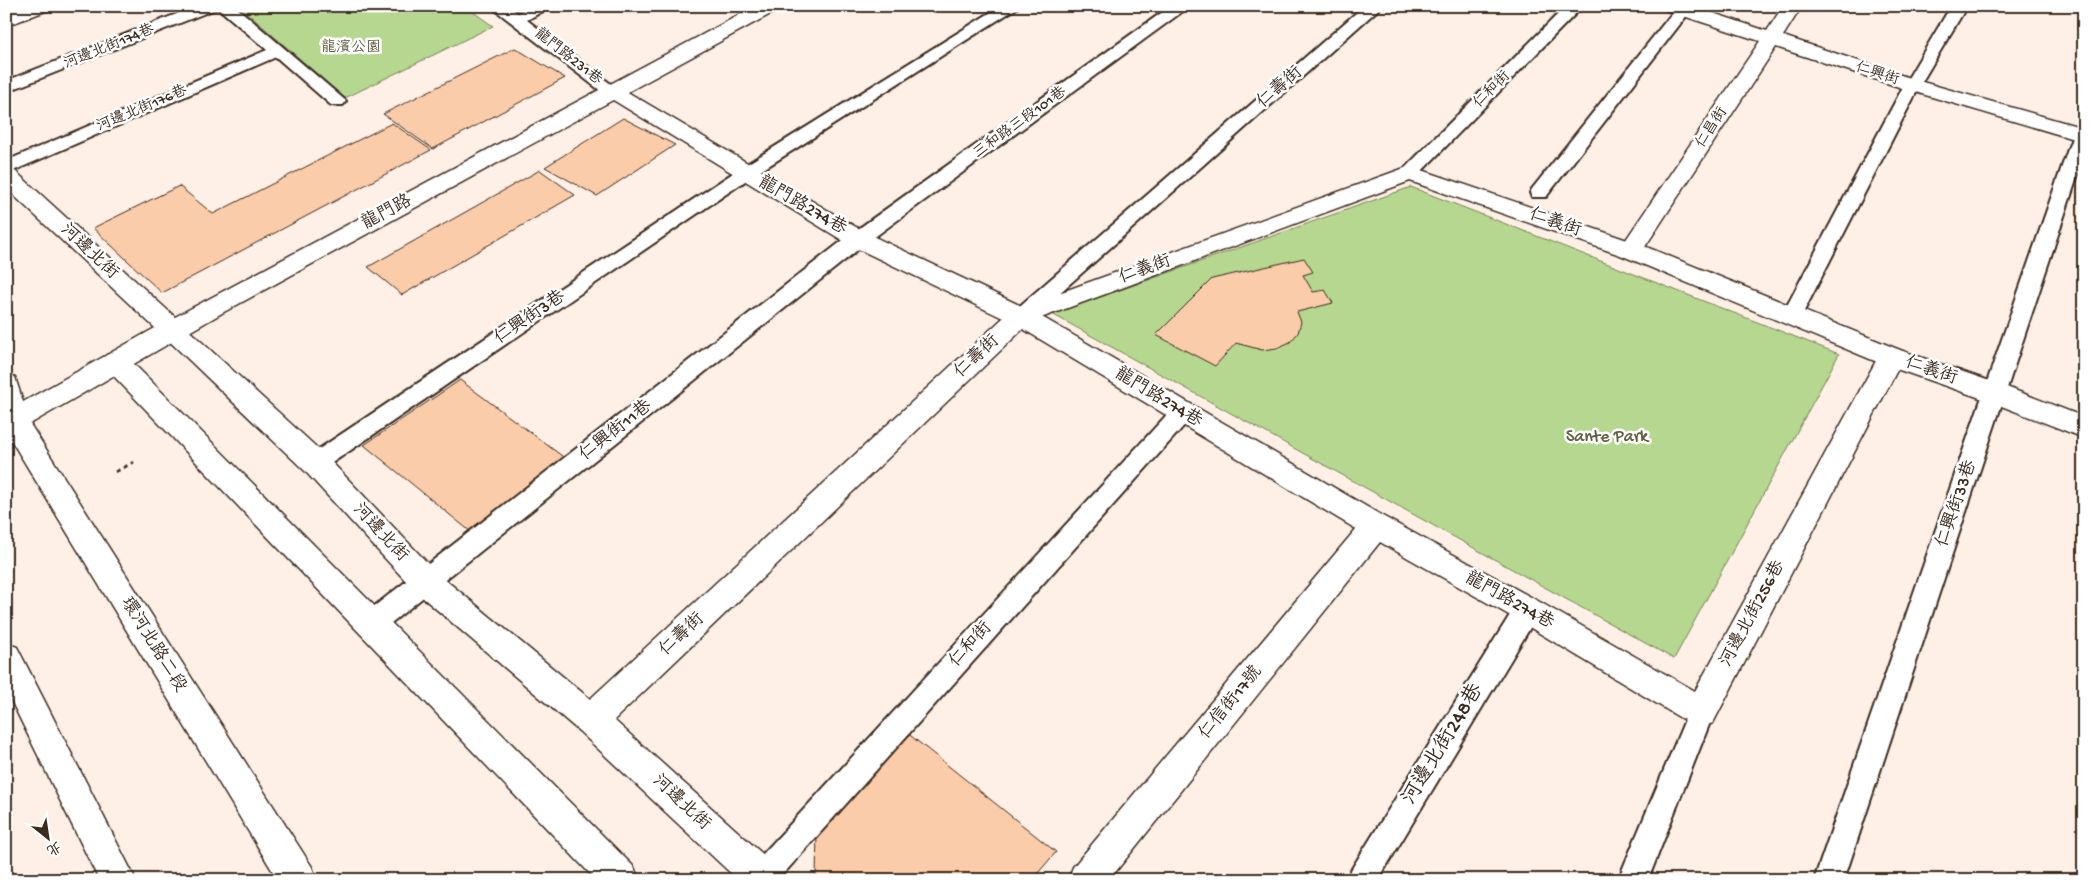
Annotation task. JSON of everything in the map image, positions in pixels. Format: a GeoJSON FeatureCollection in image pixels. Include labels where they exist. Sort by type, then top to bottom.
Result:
{"type":"FeatureCollection","features":[{"type":"Feature","properties":{"kind":"street"},"geometry":{"type":"LineString","coordinates":[[6,20],[41,6]]}},
{"type":"Feature","properties":{"kind":"street","name":"龍門路"},"geometry":{"type":"LineString","coordinates":[[9,419],[770,6]]}},
{"type":"Feature","properties":{"kind":"street","name":"仁昌街"},"geometry":{"type":"LineString","coordinates":[[1631,250],[1793,6]]}},
{"type":"Feature","properties":{"kind":"street","name":"仁興街"},"geometry":{"type":"LineString","coordinates":[[1677,8],[1912,86],[2083,133]]}},
{"type":"Feature","properties":{"kind":"street","name":"龍門路274巷"},"geometry":{"type":"LineString","coordinates":[[612,92],[858,239],[1021,316],[1182,413],[1376,526],[1527,610],[1701,712]]}},
{"type":"Feature","properties":{"kind":"street","name":"仁義街"},"geometry":{"type":"LineString","coordinates":[[1021,316],[1410,173],[1631,250],[1891,357],[1995,393],[2084,428]]}},
{"type":"Feature","properties":{"kind":"street","name":"河邊北街"},"geometry":{"type":"LineString","coordinates":[[6,175],[315,463],[426,582],[591,720],[762,878]]}},
{"type":"Feature","properties":{"kind":"street","name":"仁壽街"},"geometry":{"type":"LineString","coordinates":[[591,720],[1021,316]]}},
{"type":"Feature","properties":{"kind":"street","name":"河邊北街256巷"},"geometry":{"type":"LineString","coordinates":[[1701,712],[1891,357]]}},
{"type":"Feature","properties":{"kind":"street"},"geometry":{"type":"LineString","coordinates":[[116,362],[621,880]]}},
{"type":"Feature","properties":{"kind":"street"},"geometry":{"type":"LineString","coordinates":[[6,384],[9,419]]}},
{"type":"Feature","properties":{"kind":"street","name":"環河北路二段"},"geometry":{"type":"LineString","coordinates":[[9,419],[299,880]]}},
{"type":"Feature","properties":{"kind":"street","name":"仁信街17號"},"geometry":{"type":"LineString","coordinates":[[1086,880],[1376,526]]}},
{"type":"Feature","properties":{"kind":"street"},"geometry":{"type":"LineString","coordinates":[[6,657],[118,880]]}},
{"type":"Feature","properties":{"kind":"lane","name":"河邊北街174巷"},"geometry":{"type":"LineString","coordinates":[[6,87],[212,6]]}},
{"type":"Feature","properties":{"kind":"lane"},"geometry":{"type":"LineString","coordinates":[[225,6],[337,101]]}},
{"type":"Feature","properties":{"kind":"lane","name":"龍門路231巷"},"geometry":{"type":"LineString","coordinates":[[498,6],[518,19],[612,92]]}},
{"type":"Feature","properties":{"kind":"lane"},"geometry":{"type":"LineString","coordinates":[[518,19],[544,6]]}},
{"type":"Feature","properties":{"kind":"lane","name":"仁興街3巷"},"geometry":{"type":"LineString","coordinates":[[315,463],[745,173],[1012,6]]}},
{"type":"Feature","properties":{"kind":"lane","name":"三和路三段101巷"},"geometry":{"type":"LineString","coordinates":[[858,239],[1182,6]]}},
{"type":"Feature","properties":{"kind":"lane","name":"仁壽街"},"geometry":{"type":"LineString","coordinates":[[1021,316],[1374,6]]}},
{"type":"Feature","properties":{"kind":"lane","name":"仁和街"},"geometry":{"type":"LineString","coordinates":[[1410,173],[1575,6]]}},
{"type":"Feature","properties":{"kind":"lane"},"geometry":{"type":"LineString","coordinates":[[1791,317],[1912,86],[1959,6]]}},
{"type":"Feature","properties":{"kind":"lane"},"geometry":{"type":"LineString","coordinates":[[1539,192],[1677,8]]}},
{"type":"Feature","properties":{"kind":"lane","name":"河邊北街176巷"},"geometry":{"type":"LineString","coordinates":[[6,168],[277,51]]}},
{"type":"Feature","properties":{"kind":"lane","name":"仁興街33巷"},"geometry":{"type":"LineString","coordinates":[[1829,880],[2083,133]]}},
{"type":"Feature","properties":{"kind":"lane","name":"仁興街11巷"},"geometry":{"type":"LineString","coordinates":[[372,623],[858,239]]}},
{"type":"Feature","properties":{"kind":"lane","name":"仁和街"},"geometry":{"type":"LineString","coordinates":[[762,878],[1182,413]]}},
{"type":"Feature","properties":{"kind":"lane","name":"河邊北街248巷"},"geometry":{"type":"LineString","coordinates":[[1361,880],[1527,610]]}},
{"type":"Feature","properties":{"kind":"lane","name":"河邊北街256巷"},"geometry":{"type":"LineString","coordinates":[[1633,880],[1701,712]]}},
{"type":"Feature","properties":{"kind":"path"},"geometry":{"type":"LineString","coordinates":[[115,472],[134,462]]}},
{"type":"Feature","properties":{"kind":"green space","name":"龍濱公園"},"geometry":{"type":"Polygon","coordinates":[[[239,6],[465,6],[493,26],[345,98],[239,6]]]}},
{"type":"Feature","properties":{"kind":"green space","name":"Sante Park"},"geometry":{"type":"Polygon","coordinates":[[[1411,187],[1839,354],[1674,659],[1052,314],[1411,187]]]}},
{"type":"Feature","properties":{"kind":"building"},"geometry":{"type":"Polygon","coordinates":[[[515,48],[565,78],[433,149],[383,114],[515,48]]]}},
{"type":"Feature","properties":{"kind":"building"},"geometry":{"type":"Polygon","coordinates":[[[623,118],[675,145],[597,196],[545,167],[623,118]]]}},
{"type":"Feature","properties":{"kind":"building"},"geometry":{"type":"Polygon","coordinates":[[[392,123],[431,150],[162,293],[93,228],[179,186],[213,214],[392,123]]]}},
{"type":"Feature","properties":{"kind":"building"},"geometry":{"type":"Polygon","coordinates":[[[540,170],[575,195],[402,295],[368,267],[540,170]]]}},
{"type":"Feature","properties":{"kind":"building"},"geometry":{"type":"Polygon","coordinates":[[[1304,258],[1313,272],[1303,275],[1313,292],[1325,290],[1333,303],[1297,312],[1301,322],[1298,333],[1290,342],[1277,348],[1262,350],[1236,343],[1215,366],[1156,335],[1212,279],[1304,258]]]}},
{"type":"Feature","properties":{"kind":"building"},"geometry":{"type":"Polygon","coordinates":[[[460,380],[566,459],[471,532],[364,445],[460,380]]]}},
{"type":"Feature","properties":{"kind":"building"},"geometry":{"type":"Polygon","coordinates":[[[906,732],[1056,852],[1032,880],[821,880],[816,875],[817,833],[906,732]]]}}]}
